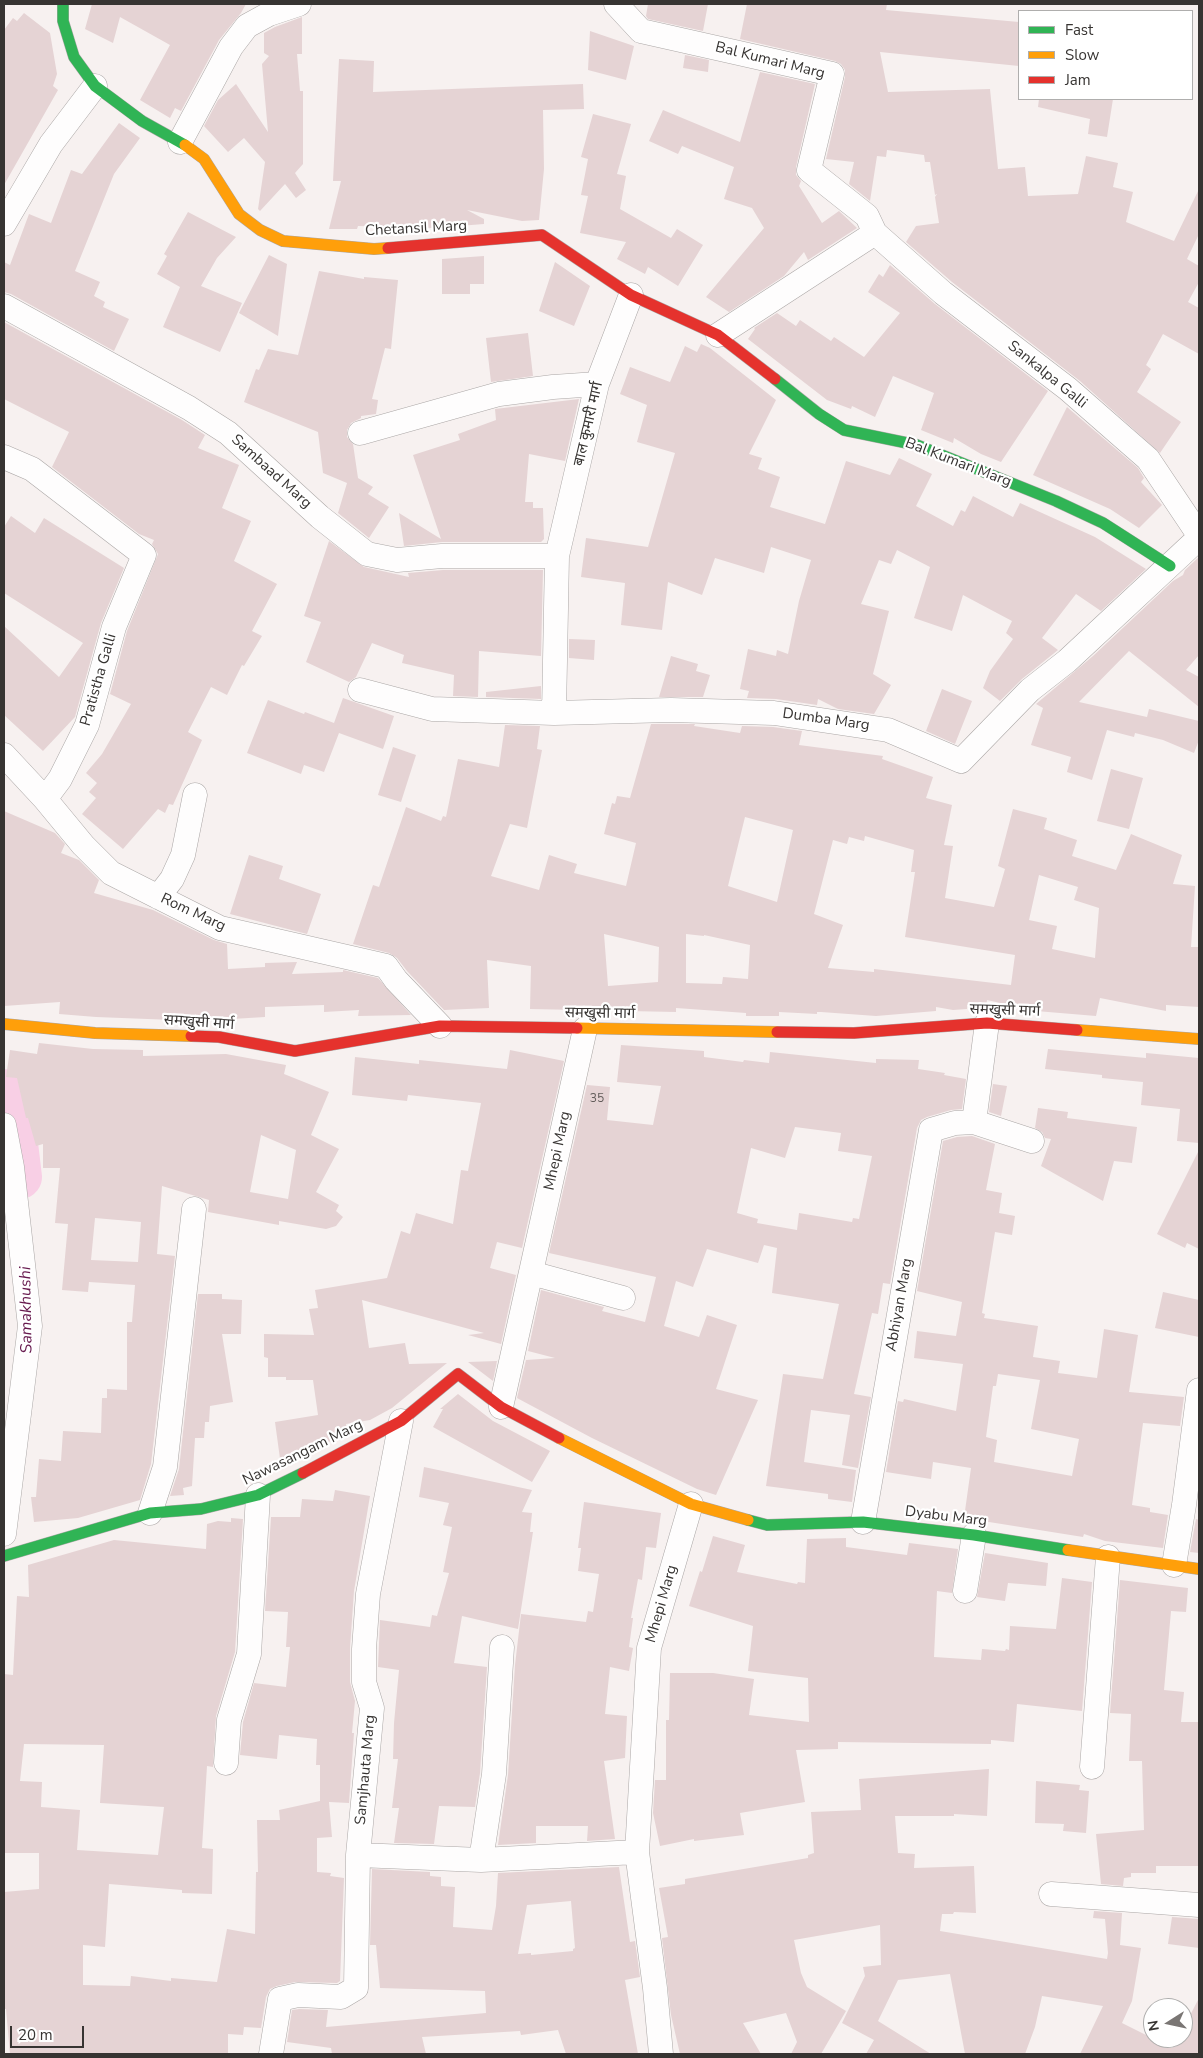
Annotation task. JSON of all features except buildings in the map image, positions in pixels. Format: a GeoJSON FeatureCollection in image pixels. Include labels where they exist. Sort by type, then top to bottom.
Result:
{"type":"FeatureCollection","features":[{"type":"Feature","properties":{"kind":"street"},"geometry":{"type":"LineString","coordinates":[[4,224],[51,144],[95,86],[74,57],[63,21],[63,4]]}},
{"type":"Feature","properties":{"kind":"street"},"geometry":{"type":"LineString","coordinates":[[180,142],[231,46],[247,26],[269,14],[299,4]]}},
{"type":"Feature","properties":{"kind":"street","name":"Bal Kumari Marg"},"geometry":{"type":"LineString","coordinates":[[616,4],[641,31],[832,74],[809,170],[867,216],[875,234]]}},
{"type":"Feature","properties":{"kind":"street","name":"Chetansil Marg"},"geometry":{"type":"LineString","coordinates":[[95,86],[142,121],[180,142],[204,159],[239,214],[260,230],[283,240],[374,249],[542,235],[631,295]]}},
{"type":"Feature","properties":{"kind":"street"},"geometry":{"type":"LineString","coordinates":[[718,335],[875,234]]}},
{"type":"Feature","properties":{"kind":"street","name":"Sankalpa Galli"},"geometry":{"type":"LineString","coordinates":[[875,234],[943,293],[1068,389],[1148,459],[1199,536]]}},
{"type":"Feature","properties":{"kind":"street","name":"Bal Kumari Marg"},"geometry":{"type":"LineString","coordinates":[[631,295],[718,335],[819,414],[844,430],[918,445],[1056,501],[1103,523],[1170,566]]}},
{"type":"Feature","properties":{"kind":"street","name":"बाल कुमारी मार्ग"},"geometry":{"type":"LineString","coordinates":[[557,556],[597,384],[631,295]]}},
{"type":"Feature","properties":{"kind":"street","name":"Sambaad Marg"},"geometry":{"type":"LineString","coordinates":[[4,306],[189,408],[228,433],[320,516],[368,554],[397,560],[442,556],[557,556]]}},
{"type":"Feature","properties":{"kind":"street"},"geometry":{"type":"LineString","coordinates":[[360,433],[499,394],[597,384]]}},
{"type":"Feature","properties":{"kind":"street","name":"Pratistha Galli"},"geometry":{"type":"LineString","coordinates":[[4,456],[32,468],[144,555],[114,627],[87,726],[60,779],[45,799]]}},
{"type":"Feature","properties":{"kind":"street"},"geometry":{"type":"LineString","coordinates":[[1170,566],[1199,536]]}},
{"type":"Feature","properties":{"kind":"street"},"geometry":{"type":"LineString","coordinates":[[360,690],[432,709],[554,713],[557,556]]}},
{"type":"Feature","properties":{"kind":"street","name":"Dumba Marg"},"geometry":{"type":"LineString","coordinates":[[554,713],[671,710],[774,713],[888,730],[961,761],[1030,690],[1067,661],[1170,566]]}},
{"type":"Feature","properties":{"kind":"street","name":"Rom Marg"},"geometry":{"type":"LineString","coordinates":[[4,754],[111,873],[220,928],[386,966],[396,980],[440,1026]]}},
{"type":"Feature","properties":{"kind":"street"},"geometry":{"type":"LineString","coordinates":[[158,897],[172,879],[183,855],[195,795]]}},
{"type":"Feature","properties":{"kind":"street"},"geometry":{"type":"LineString","coordinates":[[974,1122],[987,1023]]}},
{"type":"Feature","properties":{"kind":"street","name":"समखुसी मार्ग"},"geometry":{"type":"LineString","coordinates":[[4,1024],[95,1033],[219,1037],[295,1051],[440,1026],[854,1033],[987,1023],[1199,1039]]}},
{"type":"Feature","properties":{"kind":"street","name":"Mhepi Marg"},"geometry":{"type":"LineString","coordinates":[[501,1406],[585,1028]]}},
{"type":"Feature","properties":{"kind":"street","name":"Abhiyan Marg"},"geometry":{"type":"LineString","coordinates":[[863,1522],[930,1130],[955,1123],[974,1122],[1032,1141]]}},
{"type":"Feature","properties":{"kind":"street"},"geometry":{"type":"LineString","coordinates":[[4,1125],[12,1167],[30,1326],[4,1534]]}},
{"type":"Feature","properties":{"kind":"street"},"geometry":{"type":"LineString","coordinates":[[150,1513],[165,1467],[194,1210]]}},
{"type":"Feature","properties":{"kind":"street"},"geometry":{"type":"LineString","coordinates":[[531,1273],[623,1298]]}},
{"type":"Feature","properties":{"kind":"street","name":"Nawasangam Marg"},"geometry":{"type":"LineString","coordinates":[[4,1556],[150,1513],[201,1509],[258,1495],[332,1459],[401,1421],[458,1374],[501,1406]]}},
{"type":"Feature","properties":{"kind":"street"},"geometry":{"type":"LineString","coordinates":[[1174,1565],[1199,1390]]}},
{"type":"Feature","properties":{"kind":"street"},"geometry":{"type":"LineString","coordinates":[[501,1406],[585,1452],[690,1504]]}},
{"type":"Feature","properties":{"kind":"street","name":"Samjhauta Marg"},"geometry":{"type":"LineString","coordinates":[[271,2054],[280,1999],[298,1995],[341,1997],[356,1988],[358,1855],[372,1708],[364,1682],[368,1594],[401,1421]]}},
{"type":"Feature","properties":{"kind":"street"},"geometry":{"type":"LineString","coordinates":[[226,1763],[229,1720],[249,1654],[258,1495]]}},
{"type":"Feature","properties":{"kind":"street","name":"Mhepi Marg"},"geometry":{"type":"LineString","coordinates":[[661,2054],[655,1988],[637,1852],[649,1648],[690,1504]]}},
{"type":"Feature","properties":{"kind":"street","name":"Dyabu Marg"},"geometry":{"type":"LineString","coordinates":[[690,1504],[767,1525],[863,1522],[974,1535],[1108,1557],[1199,1569]]}},
{"type":"Feature","properties":{"kind":"street"},"geometry":{"type":"LineString","coordinates":[[965,1591],[974,1535]]}},
{"type":"Feature","properties":{"kind":"street"},"geometry":{"type":"LineString","coordinates":[[1092,1767],[1108,1557]]}},
{"type":"Feature","properties":{"kind":"street"},"geometry":{"type":"LineString","coordinates":[[480,1860],[494,1774],[502,1647]]}},
{"type":"Feature","properties":{"kind":"street"},"geometry":{"type":"LineString","coordinates":[[358,1855],[480,1860],[637,1852]]}},
{"type":"Feature","properties":{"kind":"street"},"geometry":{"type":"LineString","coordinates":[[1051,1894],[1199,1905]]}},
{"type":"Feature","properties":{"kind":"waterway","name":"Samakhushi"},"geometry":{"type":"LineString","coordinates":[[4,1091],[11,1102],[20,1177]]}},
{"type":"Feature","properties":{"kind":"traffic: fast"},"geometry":{"type":"LineString","coordinates":[[63,4],[63,21],[74,57],[95,86],[142,121],[185,145]]}},
{"type":"Feature","properties":{"kind":"traffic: fast"},"geometry":{"type":"LineString","coordinates":[[775,379],[819,414],[844,430],[917,445],[1056,501],[1103,523],[1170,566]]}},
{"type":"Feature","properties":{"kind":"traffic: fast"},"geometry":{"type":"LineString","coordinates":[[4,1556],[150,1513],[201,1509],[258,1495],[303,1473]]}},
{"type":"Feature","properties":{"kind":"traffic: fast"},"geometry":{"type":"LineString","coordinates":[[748,1520],[767,1525],[863,1522],[974,1535],[1068,1550]]}},
{"type":"Feature","properties":{"kind":"traffic: slow"},"geometry":{"type":"LineString","coordinates":[[185,145],[204,159],[239,214],[260,230],[283,241],[374,249],[388,248]]}},
{"type":"Feature","properties":{"kind":"traffic: slow"},"geometry":{"type":"LineString","coordinates":[[4,1024],[95,1033],[191,1036]]}},
{"type":"Feature","properties":{"kind":"traffic: slow"},"geometry":{"type":"LineString","coordinates":[[577,1028],[777,1032]]}},
{"type":"Feature","properties":{"kind":"traffic: slow"},"geometry":{"type":"LineString","coordinates":[[1077,1030],[1199,1039]]}},
{"type":"Feature","properties":{"kind":"traffic: slow"},"geometry":{"type":"LineString","coordinates":[[559,1438],[691,1504],[748,1520]]}},
{"type":"Feature","properties":{"kind":"traffic: slow"},"geometry":{"type":"LineString","coordinates":[[1068,1550],[1199,1569]]}},
{"type":"Feature","properties":{"kind":"traffic: jam"},"geometry":{"type":"LineString","coordinates":[[388,248],[542,235],[631,295],[718,335],[775,379]]}},
{"type":"Feature","properties":{"kind":"traffic: jam"},"geometry":{"type":"LineString","coordinates":[[777,1032],[854,1033],[987,1023],[1077,1030]]}},
{"type":"Feature","properties":{"kind":"traffic: jam"},"geometry":{"type":"LineString","coordinates":[[191,1036],[219,1037],[295,1051],[440,1026],[577,1028]]}},
{"type":"Feature","properties":{"kind":"traffic: jam"},"geometry":{"type":"LineString","coordinates":[[303,1473],[401,1421],[458,1374],[501,1407],[559,1438]]}}]}
